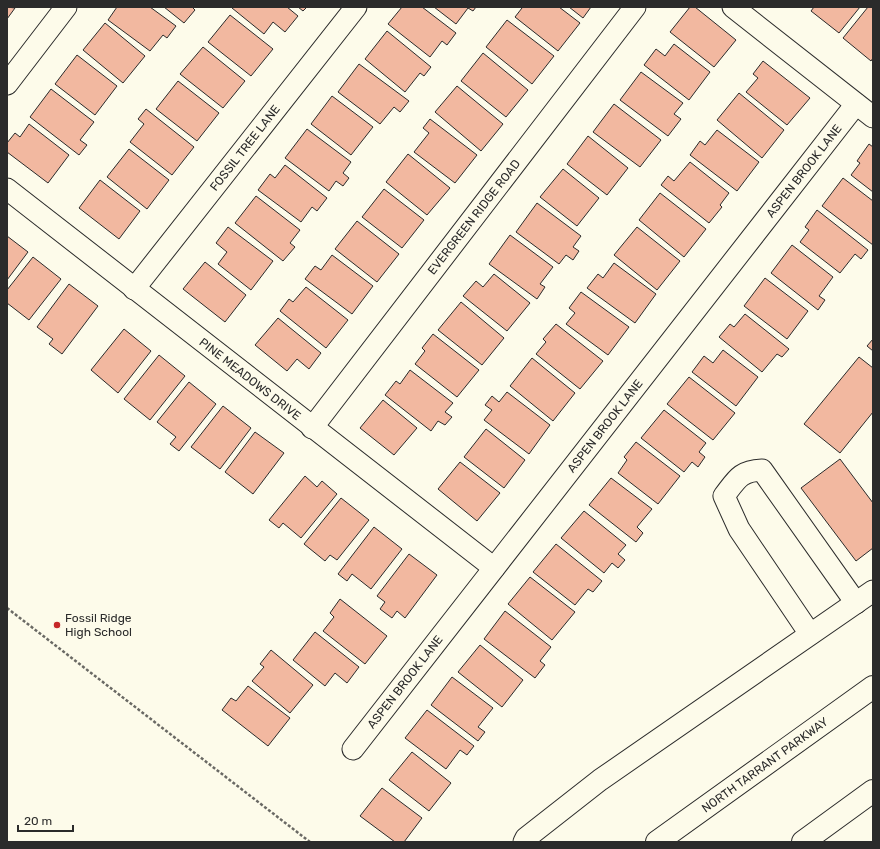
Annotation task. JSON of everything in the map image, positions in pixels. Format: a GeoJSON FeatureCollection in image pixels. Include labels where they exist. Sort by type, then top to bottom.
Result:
{"type":"FeatureCollection","features":[{"type":"Feature","properties":{"kind":"main road","name":"NORTH TARRANT PARKWAY"},"geometry":{"type":"LineString","coordinates":[[657,842],[873,688]]}},
{"type":"Feature","properties":{"kind":"main road"},"geometry":{"type":"LineString","coordinates":[[803,842],[873,791]]}},
{"type":"Feature","properties":{"kind":"street"},"geometry":{"type":"LineString","coordinates":[[7,84],[66,7]]}},
{"type":"Feature","properties":{"kind":"street","name":"FOSSIL TREE LANE"},"geometry":{"type":"LineString","coordinates":[[134,289],[356,7]]}},
{"type":"Feature","properties":{"kind":"street","name":"EVERGREEN RIDGE ROAD"},"geometry":{"type":"LineString","coordinates":[[312,428],[636,7]]}},
{"type":"Feature","properties":{"kind":"street"},"geometry":{"type":"LineString","coordinates":[[733,7],[873,117]]}},
{"type":"Feature","properties":{"kind":"street","name":"ASPEN BROOK LANE"},"geometry":{"type":"LineString","coordinates":[[353,748],[856,104]]}},
{"type":"Feature","properties":{"kind":"street","name":"PINE MEADOWS DRIVE"},"geometry":{"type":"LineString","coordinates":[[7,189],[312,428],[494,568]]}},
{"type":"Feature","properties":{"kind":"street"},"geometry":{"type":"LineString","coordinates":[[524,842],[526,838],[600,780],[810,634],[868,597],[762,470],[748,471],[736,480],[724,496],[739,529],[810,634]]}},
{"type":"Feature","properties":{"kind":"path"},"geometry":{"type":"LineString","coordinates":[[7,608],[310,842]]}},
{"type":"Feature","properties":{"kind":"building"},"geometry":{"type":"Polygon","coordinates":[[[7,7],[15,8],[7,19],[7,7]]]}},
{"type":"Feature","properties":{"kind":"building"},"geometry":{"type":"Polygon","coordinates":[[[117,7],[150,7],[176,26],[167,38],[163,35],[150,51],[108,20],[117,7]]]}},
{"type":"Feature","properties":{"kind":"building"},"geometry":{"type":"Polygon","coordinates":[[[164,7],[192,7],[195,10],[184,23],[164,7]]]}},
{"type":"Feature","properties":{"kind":"building"},"geometry":{"type":"Polygon","coordinates":[[[287,7],[298,16],[285,32],[273,22],[264,34],[232,8],[287,7]]]}},
{"type":"Feature","properties":{"kind":"building"},"geometry":{"type":"Polygon","coordinates":[[[298,7],[307,7],[303,11],[298,7]]]}},
{"type":"Feature","properties":{"kind":"building"},"geometry":{"type":"Polygon","coordinates":[[[402,7],[422,7],[456,33],[447,45],[442,41],[430,57],[388,24],[402,7]]]}},
{"type":"Feature","properties":{"kind":"building"},"geometry":{"type":"Polygon","coordinates":[[[434,7],[476,7],[473,11],[468,8],[456,24],[434,7]]]}},
{"type":"Feature","properties":{"kind":"building"},"geometry":{"type":"Polygon","coordinates":[[[520,7],[559,7],[580,23],[558,51],[515,17],[522,8],[520,7]]]}},
{"type":"Feature","properties":{"kind":"building"},"geometry":{"type":"Polygon","coordinates":[[[569,7],[591,7],[583,18],[569,7]]]}},
{"type":"Feature","properties":{"kind":"building"},"geometry":{"type":"Polygon","coordinates":[[[690,7],[695,7],[736,40],[714,67],[670,32],[690,7]]]}},
{"type":"Feature","properties":{"kind":"building"},"geometry":{"type":"Polygon","coordinates":[[[814,7],[860,7],[839,33],[811,11],[814,7]]]}},
{"type":"Feature","properties":{"kind":"building"},"geometry":{"type":"Polygon","coordinates":[[[868,7],[873,7],[873,58],[871,61],[843,38],[868,7]]]}},
{"type":"Feature","properties":{"kind":"building"},"geometry":{"type":"Polygon","coordinates":[[[230,15],[273,49],[251,76],[208,42],[230,15]]]}},
{"type":"Feature","properties":{"kind":"building"},"geometry":{"type":"Polygon","coordinates":[[[507,20],[554,56],[532,84],[486,47],[507,20]]]}},
{"type":"Feature","properties":{"kind":"building"},"geometry":{"type":"Polygon","coordinates":[[[105,23],[145,56],[123,83],[83,50],[105,23]]]}},
{"type":"Feature","properties":{"kind":"building"},"geometry":{"type":"Polygon","coordinates":[[[387,31],[431,67],[424,76],[420,73],[405,92],[365,59],[387,31]]]}},
{"type":"Feature","properties":{"kind":"building"},"geometry":{"type":"Polygon","coordinates":[[[674,44],[710,72],[689,100],[644,65],[656,49],[665,56],[674,44]]]}},
{"type":"Feature","properties":{"kind":"building"},"geometry":{"type":"Polygon","coordinates":[[[203,47],[245,81],[223,108],[180,74],[203,47]]]}},
{"type":"Feature","properties":{"kind":"building"},"geometry":{"type":"Polygon","coordinates":[[[483,53],[528,90],[506,117],[461,81],[483,53]]]}},
{"type":"Feature","properties":{"kind":"building"},"geometry":{"type":"Polygon","coordinates":[[[77,55],[117,86],[95,115],[55,84],[77,55]]]}},
{"type":"Feature","properties":{"kind":"building"},"geometry":{"type":"Polygon","coordinates":[[[763,61],[810,98],[787,125],[746,92],[758,78],[753,74],[763,61]]]}},
{"type":"Feature","properties":{"kind":"building"},"geometry":{"type":"Polygon","coordinates":[[[359,64],[409,101],[400,112],[394,107],[380,124],[338,92],[359,64]]]}},
{"type":"Feature","properties":{"kind":"building"},"geometry":{"type":"Polygon","coordinates":[[[641,72],[683,103],[674,114],[681,119],[668,136],[620,100],[641,72]]]}},
{"type":"Feature","properties":{"kind":"building"},"geometry":{"type":"Polygon","coordinates":[[[178,81],[219,113],[197,141],[156,109],[178,81]]]}},
{"type":"Feature","properties":{"kind":"building"},"geometry":{"type":"Polygon","coordinates":[[[457,86],[503,124],[481,151],[435,112],[457,86]]]}},
{"type":"Feature","properties":{"kind":"building"},"geometry":{"type":"Polygon","coordinates":[[[51,89],[94,122],[80,140],[87,145],[79,155],[30,117],[51,89]]]}},
{"type":"Feature","properties":{"kind":"building"},"geometry":{"type":"Polygon","coordinates":[[[739,93],[784,130],[762,158],[717,120],[739,93]]]}},
{"type":"Feature","properties":{"kind":"building"},"geometry":{"type":"Polygon","coordinates":[[[332,96],[373,127],[351,155],[311,124],[332,96]]]}},
{"type":"Feature","properties":{"kind":"building"},"geometry":{"type":"Polygon","coordinates":[[[614,104],[661,140],[640,167],[593,132],[614,104]]]}},
{"type":"Feature","properties":{"kind":"building"},"geometry":{"type":"Polygon","coordinates":[[[146,109],[194,147],[172,175],[130,142],[144,124],[138,119],[146,109]]]}},
{"type":"Feature","properties":{"kind":"building"},"geometry":{"type":"Polygon","coordinates":[[[430,119],[477,155],[455,183],[414,152],[429,133],[423,128],[430,119]]]}},
{"type":"Feature","properties":{"kind":"building"},"geometry":{"type":"Polygon","coordinates":[[[29,124],[69,155],[48,183],[7,152],[7,143],[15,133],[20,137],[29,124]]]}},
{"type":"Feature","properties":{"kind":"building"},"geometry":{"type":"Polygon","coordinates":[[[307,129],[351,162],[343,173],[349,178],[343,186],[336,181],[329,191],[285,158],[307,129]]]}},
{"type":"Feature","properties":{"kind":"building"},"geometry":{"type":"Polygon","coordinates":[[[717,130],[759,162],[737,191],[690,155],[700,141],[705,145],[717,130]]]}},
{"type":"Feature","properties":{"kind":"building"},"geometry":{"type":"Polygon","coordinates":[[[588,136],[628,168],[607,195],[567,164],[588,136]]]}},
{"type":"Feature","properties":{"kind":"building"},"geometry":{"type":"Polygon","coordinates":[[[869,144],[873,147],[873,192],[851,175],[860,163],[857,161],[869,144]]]}},
{"type":"Feature","properties":{"kind":"building"},"geometry":{"type":"Polygon","coordinates":[[[129,149],[169,180],[147,209],[107,177],[129,149]]]}},
{"type":"Feature","properties":{"kind":"building"},"geometry":{"type":"Polygon","coordinates":[[[408,154],[450,188],[427,215],[386,182],[408,154]]]}},
{"type":"Feature","properties":{"kind":"building"},"geometry":{"type":"Polygon","coordinates":[[[690,162],[729,193],[720,205],[722,207],[709,223],[661,185],[668,176],[674,181],[690,162]]]}},
{"type":"Feature","properties":{"kind":"building"},"geometry":{"type":"Polygon","coordinates":[[[285,165],[327,198],[317,211],[312,207],[301,222],[258,190],[270,174],[275,178],[285,165]]]}},
{"type":"Feature","properties":{"kind":"building"},"geometry":{"type":"Polygon","coordinates":[[[563,169],[599,198],[577,226],[540,197],[563,169]]]}},
{"type":"Feature","properties":{"kind":"building"},"geometry":{"type":"Polygon","coordinates":[[[843,178],[873,201],[873,245],[822,206],[843,178]]]}},
{"type":"Feature","properties":{"kind":"building"},"geometry":{"type":"Polygon","coordinates":[[[100,180],[140,211],[119,239],[79,208],[100,180]]]}},
{"type":"Feature","properties":{"kind":"building"},"geometry":{"type":"Polygon","coordinates":[[[384,189],[424,220],[402,248],[362,217],[384,189]]]}},
{"type":"Feature","properties":{"kind":"building"},"geometry":{"type":"Polygon","coordinates":[[[660,193],[706,229],[684,257],[639,220],[660,193]]]}},
{"type":"Feature","properties":{"kind":"building"},"geometry":{"type":"Polygon","coordinates":[[[256,196],[300,230],[290,243],[295,247],[283,261],[235,223],[256,196]]]}},
{"type":"Feature","properties":{"kind":"building"},"geometry":{"type":"Polygon","coordinates":[[[537,203],[581,236],[573,247],[579,251],[573,260],[566,255],[559,264],[516,232],[537,203]]]}},
{"type":"Feature","properties":{"kind":"building"},"geometry":{"type":"Polygon","coordinates":[[[817,210],[868,250],[861,259],[855,254],[840,273],[800,242],[809,230],[805,227],[817,210]]]}},
{"type":"Feature","properties":{"kind":"building"},"geometry":{"type":"Polygon","coordinates":[[[357,221],[399,254],[377,282],[335,249],[357,221]]]}},
{"type":"Feature","properties":{"kind":"building"},"geometry":{"type":"Polygon","coordinates":[[[228,227],[273,261],[251,290],[218,264],[227,252],[216,243],[228,227]]]}},
{"type":"Feature","properties":{"kind":"building"},"geometry":{"type":"Polygon","coordinates":[[[637,227],[680,261],[657,290],[614,255],[637,227]]]}},
{"type":"Feature","properties":{"kind":"building"},"geometry":{"type":"Polygon","coordinates":[[[510,235],[553,267],[540,284],[545,287],[537,299],[489,264],[510,235]]]}},
{"type":"Feature","properties":{"kind":"building"},"geometry":{"type":"Polygon","coordinates":[[[7,236],[28,252],[7,280],[7,236]]]}},
{"type":"Feature","properties":{"kind":"building"},"geometry":{"type":"Polygon","coordinates":[[[792,245],[833,277],[819,296],[825,300],[818,310],[771,273],[792,245]]]}},
{"type":"Feature","properties":{"kind":"building"},"geometry":{"type":"Polygon","coordinates":[[[332,255],[373,286],[352,314],[305,279],[315,266],[321,270],[332,255]]]}},
{"type":"Feature","properties":{"kind":"building"},"geometry":{"type":"Polygon","coordinates":[[[33,257],[61,279],[29,320],[7,303],[7,290],[33,257]]]}},
{"type":"Feature","properties":{"kind":"building"},"geometry":{"type":"Polygon","coordinates":[[[205,262],[246,295],[225,322],[183,289],[205,262]]]}},
{"type":"Feature","properties":{"kind":"building"},"geometry":{"type":"Polygon","coordinates":[[[614,263],[656,294],[635,323],[587,288],[598,274],[603,278],[614,263]]]}},
{"type":"Feature","properties":{"kind":"building"},"geometry":{"type":"Polygon","coordinates":[[[494,274],[530,303],[507,331],[463,296],[476,281],[483,287],[494,274]]]}},
{"type":"Feature","properties":{"kind":"building"},"geometry":{"type":"Polygon","coordinates":[[[765,278],[808,311],[787,339],[744,306],[765,278]]]}},
{"type":"Feature","properties":{"kind":"building"},"geometry":{"type":"Polygon","coordinates":[[[69,284],[98,306],[62,354],[49,344],[53,339],[37,327],[69,284]]]}},
{"type":"Feature","properties":{"kind":"building"},"geometry":{"type":"Polygon","coordinates":[[[306,287],[348,320],[326,348],[280,311],[289,299],[293,302],[306,287]]]}},
{"type":"Feature","properties":{"kind":"building"},"geometry":{"type":"Polygon","coordinates":[[[581,292],[629,327],[608,355],[566,324],[575,313],[569,308],[581,292]]]}},
{"type":"Feature","properties":{"kind":"building"},"geometry":{"type":"Polygon","coordinates":[[[461,302],[504,338],[482,365],[438,330],[461,302]]]}},
{"type":"Feature","properties":{"kind":"building"},"geometry":{"type":"Polygon","coordinates":[[[745,314],[789,349],[782,357],[777,354],[762,372],[719,337],[730,324],[734,327],[745,314]]]}},
{"type":"Feature","properties":{"kind":"building"},"geometry":{"type":"Polygon","coordinates":[[[278,318],[321,353],[309,369],[297,359],[287,371],[255,345],[278,318]]]}},
{"type":"Feature","properties":{"kind":"building"},"geometry":{"type":"Polygon","coordinates":[[[556,324],[603,361],[580,389],[536,354],[546,342],[543,339],[556,324]]]}},
{"type":"Feature","properties":{"kind":"building"},"geometry":{"type":"Polygon","coordinates":[[[124,329],[151,351],[118,393],[91,370],[124,329]]]}},
{"type":"Feature","properties":{"kind":"building"},"geometry":{"type":"Polygon","coordinates":[[[433,334],[479,370],[457,397],[415,364],[425,351],[422,348],[433,334]]]}},
{"type":"Feature","properties":{"kind":"building"},"geometry":{"type":"Polygon","coordinates":[[[873,339],[873,351],[867,346],[873,339]]]}},
{"type":"Feature","properties":{"kind":"building"},"geometry":{"type":"Polygon","coordinates":[[[723,350],[758,377],[736,406],[692,372],[704,356],[713,363],[723,350]]]}},
{"type":"Feature","properties":{"kind":"building"},"geometry":{"type":"Polygon","coordinates":[[[159,355],[185,376],[150,420],[124,399],[159,355]]]}},
{"type":"Feature","properties":{"kind":"building"},"geometry":{"type":"Polygon","coordinates":[[[859,357],[873,368],[873,412],[840,453],[804,424],[859,357]]]}},
{"type":"Feature","properties":{"kind":"building"},"geometry":{"type":"Polygon","coordinates":[[[532,358],[575,393],[553,421],[510,386],[532,358]]]}},
{"type":"Feature","properties":{"kind":"building"},"geometry":{"type":"Polygon","coordinates":[[[410,370],[453,403],[445,412],[452,417],[445,425],[438,421],[431,431],[385,395],[396,381],[400,384],[410,370]]]}},
{"type":"Feature","properties":{"kind":"building"},"geometry":{"type":"Polygon","coordinates":[[[689,377],[735,413],[713,440],[667,404],[689,377]]]}},
{"type":"Feature","properties":{"kind":"building"},"geometry":{"type":"Polygon","coordinates":[[[189,382],[216,404],[179,451],[170,444],[176,437],[157,422],[189,382]]]}},
{"type":"Feature","properties":{"kind":"building"},"geometry":{"type":"Polygon","coordinates":[[[507,392],[550,425],[529,454],[484,420],[492,410],[485,405],[492,396],[499,402],[507,392]]]}},
{"type":"Feature","properties":{"kind":"building"},"geometry":{"type":"Polygon","coordinates":[[[383,400],[417,428],[394,455],[360,428],[383,400]]]}},
{"type":"Feature","properties":{"kind":"building"},"geometry":{"type":"Polygon","coordinates":[[[223,406],[251,428],[220,469],[191,447],[223,406]]]}},
{"type":"Feature","properties":{"kind":"building"},"geometry":{"type":"Polygon","coordinates":[[[664,410],[706,443],[699,452],[705,457],[698,467],[692,462],[684,472],[641,438],[664,410]]]}},
{"type":"Feature","properties":{"kind":"building"},"geometry":{"type":"Polygon","coordinates":[[[486,429],[525,460],[504,488],[464,457],[486,429]]]}},
{"type":"Feature","properties":{"kind":"building"},"geometry":{"type":"Polygon","coordinates":[[[255,432],[284,453],[253,494],[225,472],[255,432]]]}},
{"type":"Feature","properties":{"kind":"building"},"geometry":{"type":"Polygon","coordinates":[[[636,442],[680,476],[658,504],[618,473],[627,460],[624,457],[636,442]]]}},
{"type":"Feature","properties":{"kind":"building"},"geometry":{"type":"Polygon","coordinates":[[[840,459],[873,503],[873,548],[856,561],[801,488],[840,459]]]}},
{"type":"Feature","properties":{"kind":"building"},"geometry":{"type":"Polygon","coordinates":[[[460,462],[500,493],[477,521],[438,489],[460,462]]]}},
{"type":"Feature","properties":{"kind":"building"},"geometry":{"type":"Polygon","coordinates":[[[305,476],[317,487],[322,481],[337,494],[301,538],[283,523],[279,528],[269,520],[305,476]]]}},
{"type":"Feature","properties":{"kind":"building"},"geometry":{"type":"Polygon","coordinates":[[[611,478],[652,509],[637,527],[643,533],[636,542],[589,505],[611,478]]]}},
{"type":"Feature","properties":{"kind":"building"},"geometry":{"type":"Polygon","coordinates":[[[341,498],[369,520],[337,560],[330,555],[325,561],[304,544],[341,498]]]}},
{"type":"Feature","properties":{"kind":"building"},"geometry":{"type":"Polygon","coordinates":[[[584,511],[626,545],[618,554],[625,560],[618,568],[612,563],[604,573],[561,538],[584,511]]]}},
{"type":"Feature","properties":{"kind":"building"},"geometry":{"type":"Polygon","coordinates":[[[374,527],[402,549],[371,589],[352,574],[347,581],[338,574],[374,527]]]}},
{"type":"Feature","properties":{"kind":"building"},"geometry":{"type":"Polygon","coordinates":[[[556,544],[602,581],[593,592],[588,589],[575,605],[533,572],[556,544]]]}},
{"type":"Feature","properties":{"kind":"building"},"geometry":{"type":"Polygon","coordinates":[[[409,554],[437,575],[405,618],[397,611],[392,618],[380,609],[385,602],[377,596],[409,554]]]}},
{"type":"Feature","properties":{"kind":"building"},"geometry":{"type":"Polygon","coordinates":[[[530,577],[575,612],[552,640],[508,604],[530,577]]]}},
{"type":"Feature","properties":{"kind":"building"},"geometry":{"type":"Polygon","coordinates":[[[340,599],[387,636],[365,664],[323,631],[334,617],[330,613],[340,599]]]}},
{"type":"Feature","properties":{"kind":"building"},"geometry":{"type":"Polygon","coordinates":[[[505,611],[551,647],[540,661],[545,665],[535,678],[484,639],[505,611]]]}},
{"type":"Feature","properties":{"kind":"building"},"geometry":{"type":"Polygon","coordinates":[[[315,632],[359,667],[347,683],[335,673],[325,686],[293,660],[315,632]]]}},
{"type":"Feature","properties":{"kind":"building"},"geometry":{"type":"Polygon","coordinates":[[[480,645],[523,680],[502,707],[458,672],[480,645]]]}},
{"type":"Feature","properties":{"kind":"building"},"geometry":{"type":"Polygon","coordinates":[[[271,650],[313,685],[290,713],[252,681],[264,667],[260,664],[271,650]]]}},
{"type":"Feature","properties":{"kind":"building"},"geometry":{"type":"Polygon","coordinates":[[[452,677],[493,708],[478,727],[485,732],[478,741],[431,705],[452,677]]]}},
{"type":"Feature","properties":{"kind":"building"},"geometry":{"type":"Polygon","coordinates":[[[248,686],[290,718],[268,746],[222,710],[231,698],[236,701],[248,686]]]}},
{"type":"Feature","properties":{"kind":"building"},"geometry":{"type":"Polygon","coordinates":[[[427,710],[474,746],[467,755],[460,750],[446,769],[405,738],[427,710]]]}},
{"type":"Feature","properties":{"kind":"building"},"geometry":{"type":"Polygon","coordinates":[[[412,752],[451,783],[429,811],[389,780],[412,752]]]}},
{"type":"Feature","properties":{"kind":"building"},"geometry":{"type":"Polygon","coordinates":[[[382,788],[422,818],[404,842],[395,842],[360,816],[382,788]]]}},
{"type":"Feature","properties":{"kind":"place","name":"Fossil Ridge High School"},"geometry":{"type":"Point","coordinates":[57,625]}}]}
